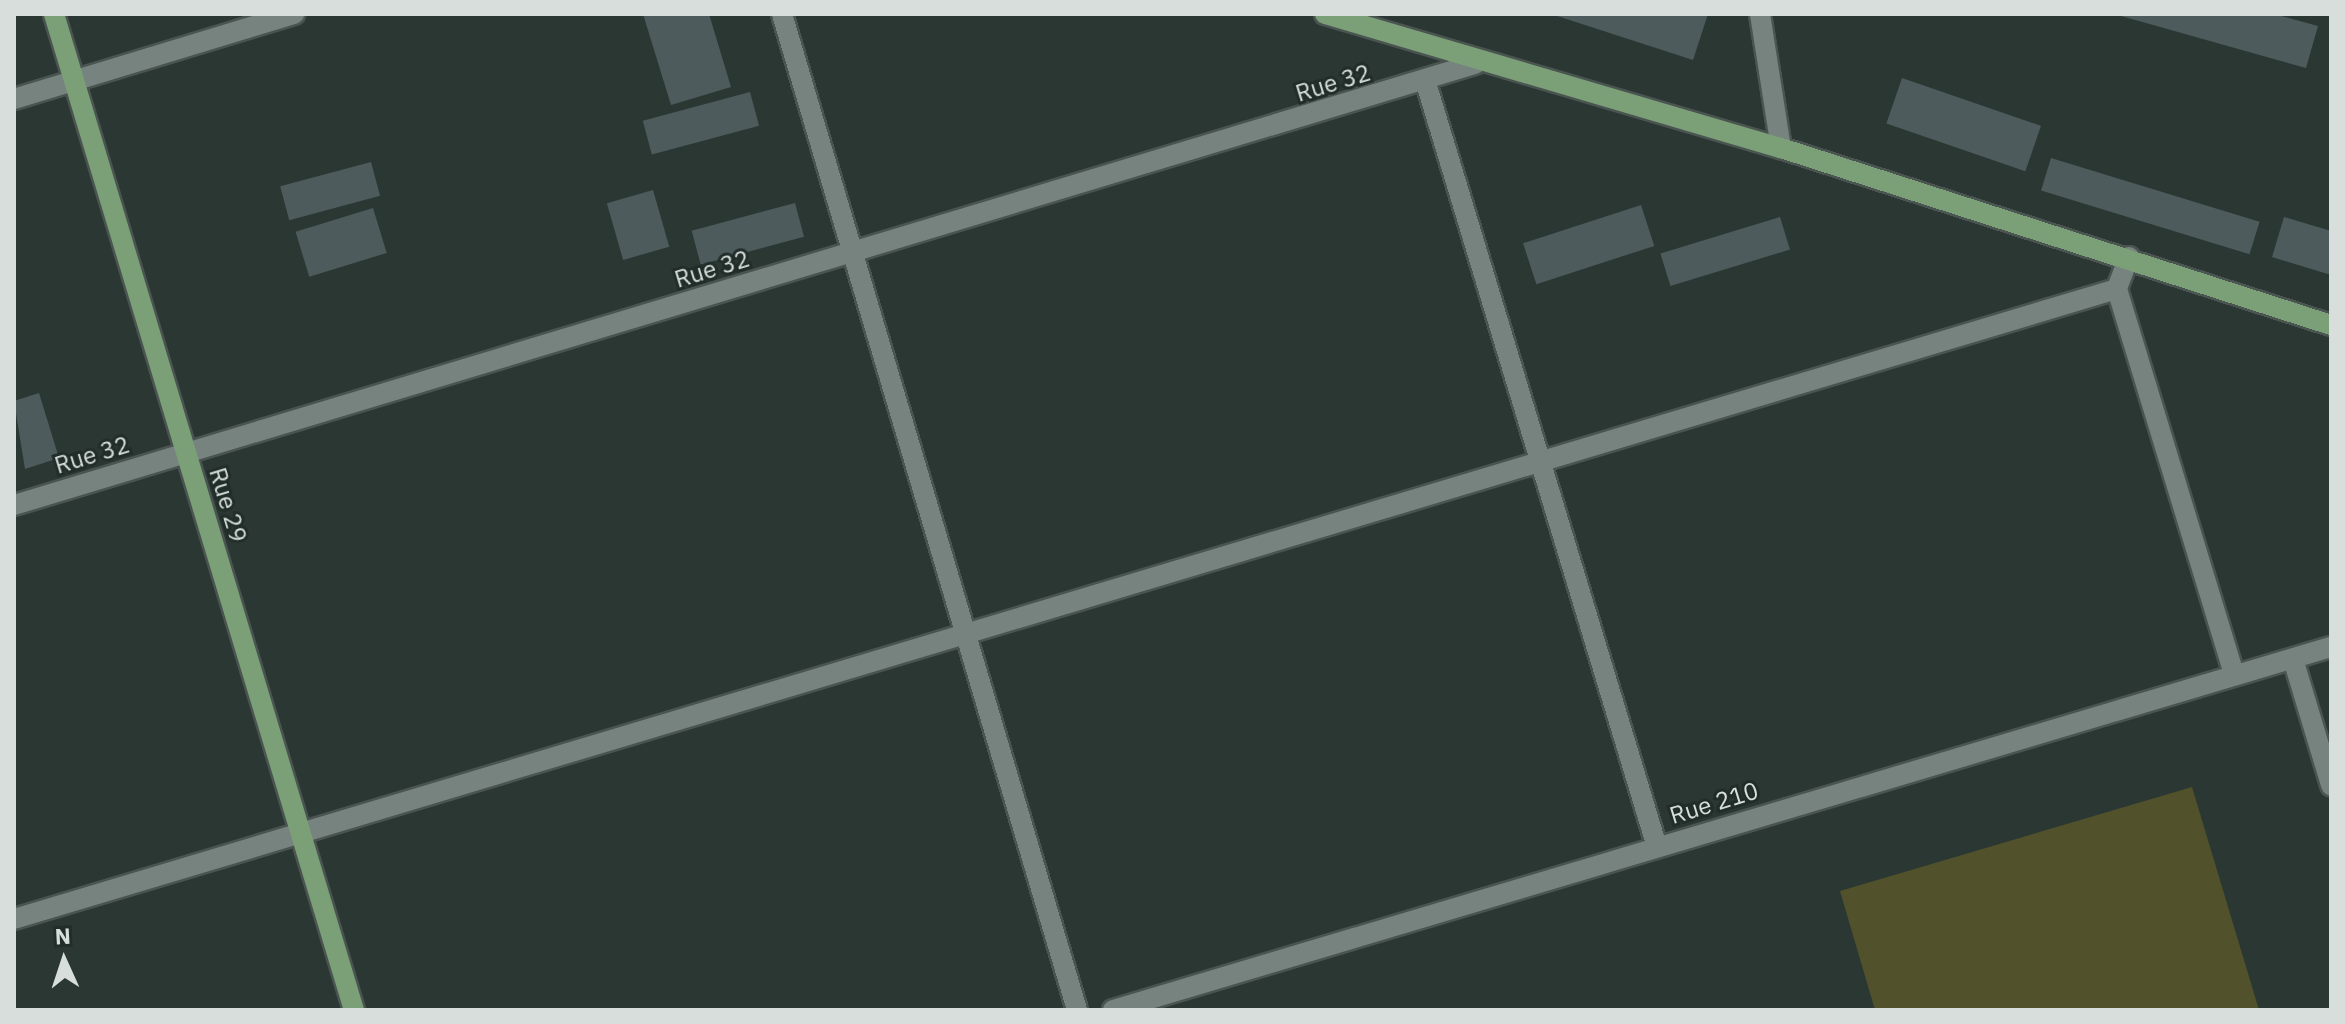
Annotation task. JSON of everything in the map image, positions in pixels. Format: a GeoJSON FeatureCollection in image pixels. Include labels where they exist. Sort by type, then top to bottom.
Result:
{"type":"FeatureCollection","features":[{"type":"Feature","properties":{"kind":"main road","name":"Rue 29"},"geometry":{"type":"LineString","coordinates":[[54,14],[354,1010]]}},
{"type":"Feature","properties":{"kind":"main road"},"geometry":{"type":"LineString","coordinates":[[1325,14],[1475,64],[1781,148],[2129,257],[2331,325]]}},
{"type":"Feature","properties":{"kind":"street"},"geometry":{"type":"LineString","coordinates":[[14,99],[294,14]]}},
{"type":"Feature","properties":{"kind":"street"},"geometry":{"type":"LineString","coordinates":[[782,14],[1077,1010]]}},
{"type":"Feature","properties":{"kind":"street"},"geometry":{"type":"LineString","coordinates":[[1760,14],[1781,148]]}},
{"type":"Feature","properties":{"kind":"street","name":"Rue 32"},"geometry":{"type":"LineString","coordinates":[[14,505],[1426,83],[1475,64]]}},
{"type":"Feature","properties":{"kind":"street"},"geometry":{"type":"LineString","coordinates":[[1426,83],[1657,847]]}},
{"type":"Feature","properties":{"kind":"street"},"geometry":{"type":"LineString","coordinates":[[2129,257],[2117,289],[2234,674]]}},
{"type":"Feature","properties":{"kind":"street"},"geometry":{"type":"LineString","coordinates":[[14,919],[2117,289]]}},
{"type":"Feature","properties":{"kind":"street","name":"Rue 210"},"geometry":{"type":"LineString","coordinates":[[1113,1010],[2331,647]]}},
{"type":"Feature","properties":{"kind":"street"},"geometry":{"type":"LineString","coordinates":[[2293,659],[2331,785]]}},
{"type":"Feature","properties":{"kind":"green space"},"geometry":{"type":"Polygon","coordinates":[[[2192,787],[2259,1010],[1875,1010],[1840,891],[2192,787]]]}},
{"type":"Feature","properties":{"kind":"building"},"geometry":{"type":"Polygon","coordinates":[[[643,14],[709,14],[731,87],[671,105],[643,14]]]}},
{"type":"Feature","properties":{"kind":"building"},"geometry":{"type":"Polygon","coordinates":[[[1551,14],[1708,14],[1693,60],[1551,14]]]}},
{"type":"Feature","properties":{"kind":"building"},"geometry":{"type":"Polygon","coordinates":[[[2114,14],[2274,14],[2318,26],[2306,68],[2114,14]]]}},
{"type":"Feature","properties":{"kind":"building"},"geometry":{"type":"Polygon","coordinates":[[[1902,78],[2041,126],[2025,171],[1886,123],[1902,78]]]}},
{"type":"Feature","properties":{"kind":"building"},"geometry":{"type":"Polygon","coordinates":[[[750,92],[759,126],[652,155],[643,121],[750,92]]]}},
{"type":"Feature","properties":{"kind":"building"},"geometry":{"type":"Polygon","coordinates":[[[2051,158],[2259,222],[2250,254],[2041,191],[2051,158]]]}},
{"type":"Feature","properties":{"kind":"building"},"geometry":{"type":"Polygon","coordinates":[[[371,162],[380,196],[289,220],[280,186],[371,162]]]}},
{"type":"Feature","properties":{"kind":"building"},"geometry":{"type":"Polygon","coordinates":[[[653,190],[669,247],[623,260],[607,203],[653,190]]]}},
{"type":"Feature","properties":{"kind":"building"},"geometry":{"type":"Polygon","coordinates":[[[795,203],[804,237],[701,265],[692,231],[795,203]]]}},
{"type":"Feature","properties":{"kind":"building"},"geometry":{"type":"Polygon","coordinates":[[[1641,205],[1654,246],[1536,284],[1523,243],[1641,205]]]}},
{"type":"Feature","properties":{"kind":"building"},"geometry":{"type":"Polygon","coordinates":[[[373,208],[387,253],[309,277],[296,232],[373,208]]]}},
{"type":"Feature","properties":{"kind":"building"},"geometry":{"type":"Polygon","coordinates":[[[1780,217],[1790,250],[1670,286],[1660,254],[1780,217]]]}},
{"type":"Feature","properties":{"kind":"building"},"geometry":{"type":"Polygon","coordinates":[[[2284,217],[2331,231],[2331,275],[2272,257],[2284,217]]]}},
{"type":"Feature","properties":{"kind":"building"},"geometry":{"type":"Polygon","coordinates":[[[39,393],[59,458],[25,469],[14,401],[39,393]]]}}]}
